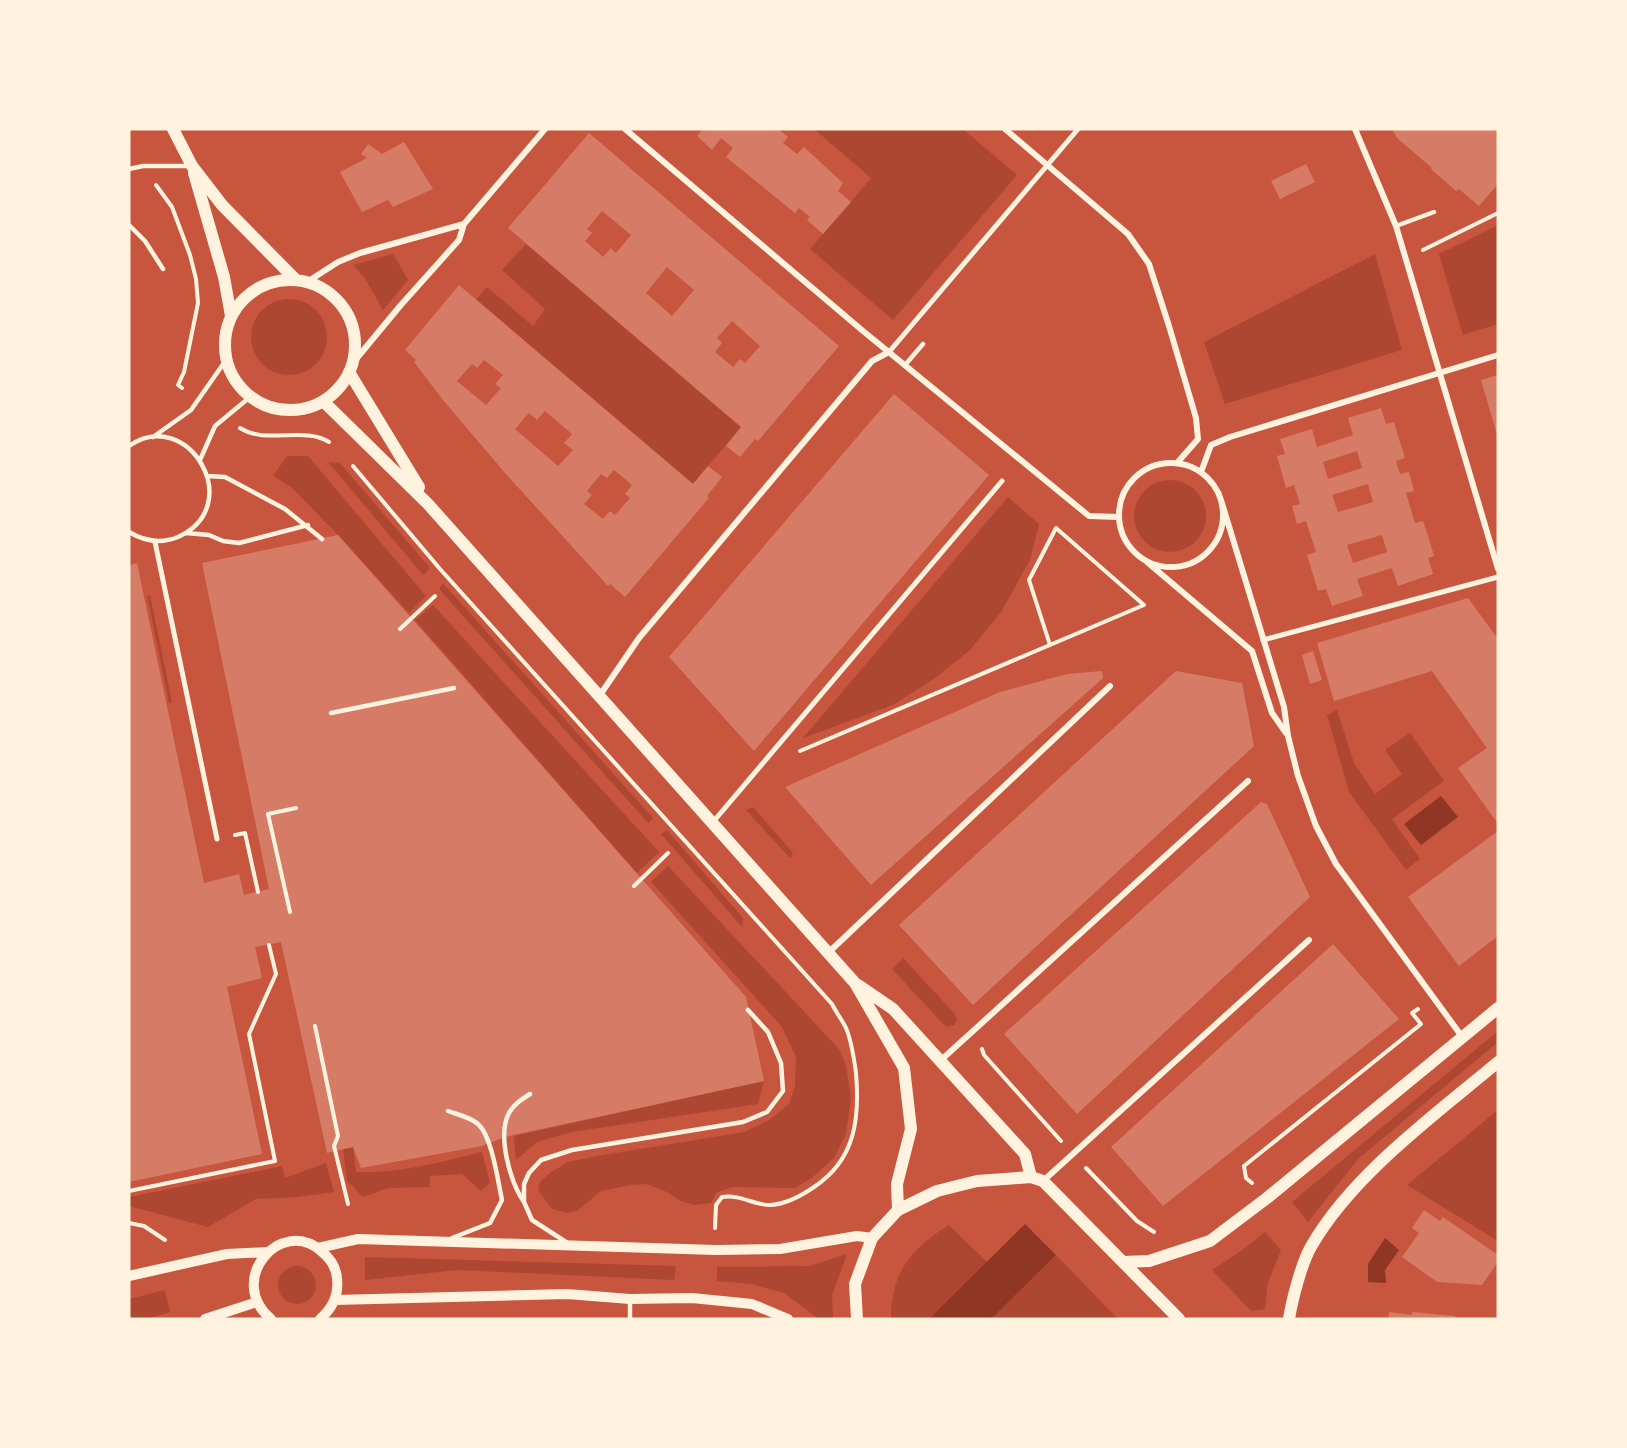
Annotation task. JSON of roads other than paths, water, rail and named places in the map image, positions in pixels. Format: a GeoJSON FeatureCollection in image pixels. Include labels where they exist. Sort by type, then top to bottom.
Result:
{"type":"FeatureCollection","features":[{"type":"Feature","properties":{"kind":"main road"},"geometry":{"type":"LineString","coordinates":[[173,129],[192,166],[224,277],[231,316]]}},
{"type":"Feature","properties":{"kind":"main road"},"geometry":{"type":"LineString","coordinates":[[192,166],[222,204],[302,281]]}},
{"type":"Feature","properties":{"kind":"main road"},"geometry":{"type":"LineString","coordinates":[[276,281],[302,281],[323,289],[336,300],[346,313],[353,330],[354,347],[350,368],[338,388],[323,401],[305,408],[287,410],[267,406],[250,397],[235,380],[226,360],[225,337],[231,316],[242,300],[258,287],[276,281]]}},
{"type":"Feature","properties":{"kind":"main road"},"geometry":{"type":"LineString","coordinates":[[350,368],[428,504]]}},
{"type":"Feature","properties":{"kind":"main road"},"geometry":{"type":"LineString","coordinates":[[323,401],[428,504],[855,983],[904,1068],[911,1129],[897,1184],[898,1210]]}},
{"type":"Feature","properties":{"kind":"main road"},"geometry":{"type":"LineString","coordinates":[[855,983],[892,1009],[1026,1154],[1037,1179],[1179,1319]]}},
{"type":"Feature","properties":{"kind":"main road"},"geometry":{"type":"LineString","coordinates":[[1123,1262],[1149,1261],[1210,1242],[1498,1008]]}},
{"type":"Feature","properties":{"kind":"main road"},"geometry":{"type":"LineString","coordinates":[[1289,1319],[1311,1246],[1347,1196],[1407,1137],[1498,1062]]}},
{"type":"Feature","properties":{"kind":"main road"},"geometry":{"type":"LineString","coordinates":[[857,1319],[855,1284],[872,1238],[898,1210],[937,1191],[977,1181],[1037,1179]]}},
{"type":"Feature","properties":{"kind":"street"},"geometry":{"type":"LineString","coordinates":[[350,368],[459,240],[464,224],[545,129]]}},
{"type":"Feature","properties":{"kind":"street"},"geometry":{"type":"LineString","coordinates":[[625,129],[889,352],[1089,516],[1119,517]]}},
{"type":"Feature","properties":{"kind":"street"},"geometry":{"type":"LineString","coordinates":[[1005,129],[1128,234],[1149,264],[1196,418],[1198,440],[1177,463]]}},
{"type":"Feature","properties":{"kind":"street"},"geometry":{"type":"LineString","coordinates":[[600,695],[639,638],[864,370],[872,361],[889,352],[1078,129]]}},
{"type":"Feature","properties":{"kind":"street"},"geometry":{"type":"LineString","coordinates":[[1355,129],[1396,226],[1438,374],[1498,569]]}},
{"type":"Feature","properties":{"kind":"street"},"geometry":{"type":"LineString","coordinates":[[302,281],[360,253],[464,224]]}},
{"type":"Feature","properties":{"kind":"street"},"geometry":{"type":"LineString","coordinates":[[1201,472],[1211,446],[1230,437],[1498,355]]}},
{"type":"Feature","properties":{"kind":"street"},"geometry":{"type":"LineString","coordinates":[[1288,736],[1272,713],[1252,651],[1143,558],[1131,547],[1122,533],[1119,517],[1120,502],[1126,488],[1136,476],[1148,468],[1163,463],[1190,466],[1201,472],[1213,485],[1221,500],[1284,707],[1288,736],[1298,776],[1316,826],[1336,864],[1463,1038]]}},
{"type":"Feature","properties":{"kind":"street"},"geometry":{"type":"LineString","coordinates":[[713,822],[1002,481]]}},
{"type":"Feature","properties":{"kind":"street"},"geometry":{"type":"LineString","coordinates":[[1143,558],[1158,565],[1173,567],[1189,564],[1202,556],[1213,545],[1220,531],[1223,516],[1221,500]]}},
{"type":"Feature","properties":{"kind":"street"},"geometry":{"type":"LineString","coordinates":[[155,542],[217,839]]}},
{"type":"Feature","properties":{"kind":"street"},"geometry":{"type":"LineString","coordinates":[[1263,640],[1498,576]]}},
{"type":"Feature","properties":{"kind":"street"},"geometry":{"type":"LineString","coordinates":[[828,953],[1110,687]]}},
{"type":"Feature","properties":{"kind":"street"},"geometry":{"type":"LineString","coordinates":[[940,1061],[1248,781]]}},
{"type":"Feature","properties":{"kind":"street"},"geometry":{"type":"LineString","coordinates":[[1037,1179],[1072,1154],[1309,940]]}},
{"type":"Feature","properties":{"kind":"street"},"geometry":{"type":"LineString","coordinates":[[318,1248],[358,1239],[716,1250],[780,1249],[857,1236],[872,1238]]}},
{"type":"Feature","properties":{"kind":"street"},"geometry":{"type":"LineString","coordinates":[[272,1319],[264,1313],[257,1302],[253,1289],[254,1275],[267,1252],[292,1241],[318,1248],[329,1258],[336,1271],[338,1285],[335,1300],[329,1311],[320,1319]]}},
{"type":"Feature","properties":{"kind":"street"},"geometry":{"type":"LineString","coordinates":[[129,1276],[227,1254],[267,1252]]}},
{"type":"Feature","properties":{"kind":"street"},"geometry":{"type":"LineString","coordinates":[[335,1300],[567,1294],[630,1299],[692,1298],[752,1304],[788,1319]]}},
{"type":"Feature","properties":{"kind":"street"},"geometry":{"type":"LineString","coordinates":[[205,1319],[257,1302]]}},
{"type":"Feature","properties":{"kind":"lane"},"geometry":{"type":"LineString","coordinates":[[129,169],[143,166],[192,166]]}},
{"type":"Feature","properties":{"kind":"lane"},"geometry":{"type":"LineString","coordinates":[[1396,226],[1434,212]]}},
{"type":"Feature","properties":{"kind":"lane"},"geometry":{"type":"LineString","coordinates":[[129,225],[145,241],[163,269]]}},
{"type":"Feature","properties":{"kind":"lane"},"geometry":{"type":"LineString","coordinates":[[905,365],[923,344]]}},
{"type":"Feature","properties":{"kind":"lane"},"geometry":{"type":"LineString","coordinates":[[131,444],[153,437],[191,410],[197,398],[226,360]]}},
{"type":"Feature","properties":{"kind":"lane"},"geometry":{"type":"LineString","coordinates":[[200,459],[215,426],[250,397]]}},
{"type":"Feature","properties":{"kind":"lane"},"geometry":{"type":"LineString","coordinates":[[129,532],[139,538],[155,542],[171,540],[186,533],[198,522],[206,508],[210,492],[208,476],[200,459],[188,447],[171,439],[153,437]]}},
{"type":"Feature","properties":{"kind":"lane"},"geometry":{"type":"LineString","coordinates":[[208,476],[225,477],[285,508],[322,539]]}},
{"type":"Feature","properties":{"kind":"lane"},"geometry":{"type":"LineString","coordinates":[[186,533],[209,534],[223,541],[239,543],[308,525]]}},
{"type":"Feature","properties":{"kind":"lane"},"geometry":{"type":"LineString","coordinates":[[331,713],[454,688]]}},
{"type":"Feature","properties":{"kind":"lane"},"geometry":{"type":"LineString","coordinates":[[524,1202],[524,1184],[529,1173],[541,1160],[572,1150],[743,1122],[767,1112],[783,1091],[781,1063],[768,1032],[748,1010]]}},
{"type":"Feature","properties":{"kind":"lane"},"geometry":{"type":"LineString","coordinates":[[530,1094],[516,1103],[508,1114],[505,1143],[510,1170],[516,1191],[532,1220],[571,1245]]}},
{"type":"Feature","properties":{"kind":"lane"},"geometry":{"type":"LineString","coordinates":[[442,1241],[490,1223],[502,1200],[488,1143],[480,1126],[469,1118],[448,1112]]}},
{"type":"Feature","properties":{"kind":"lane"},"geometry":{"type":"LineString","coordinates":[[630,1299],[630,1319]]}}]}
